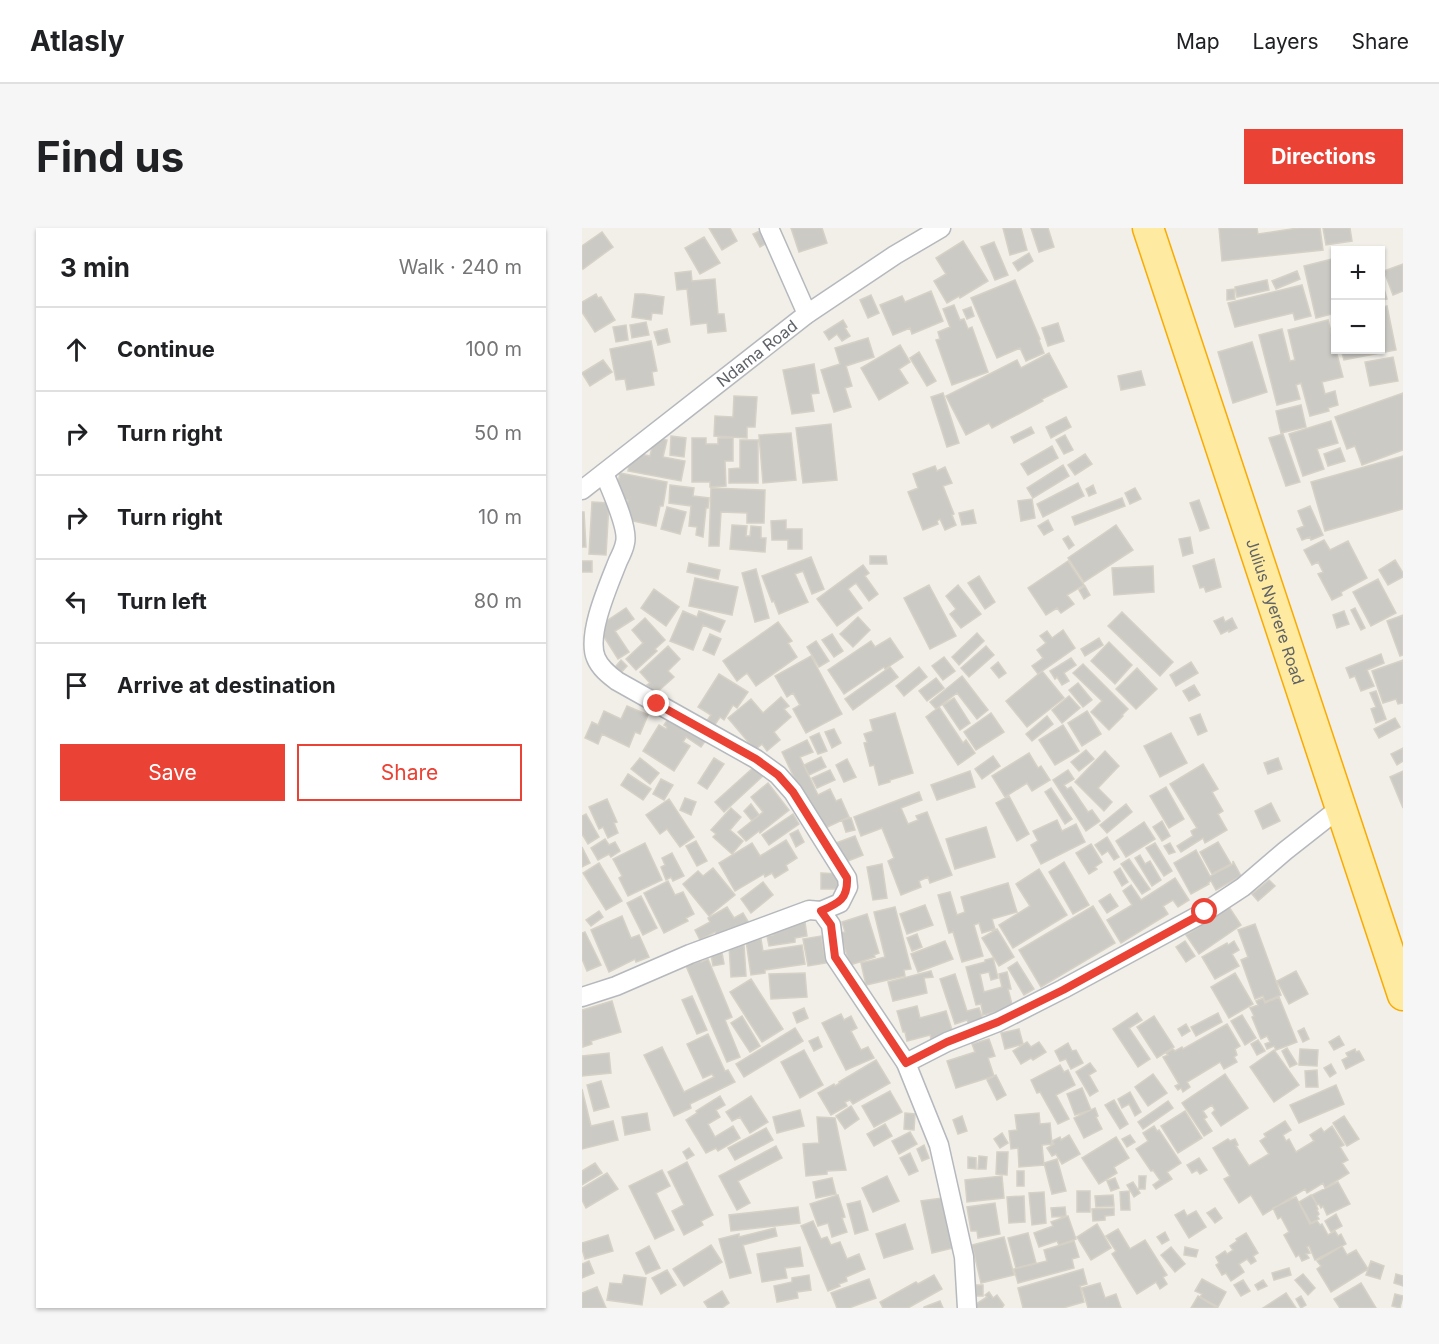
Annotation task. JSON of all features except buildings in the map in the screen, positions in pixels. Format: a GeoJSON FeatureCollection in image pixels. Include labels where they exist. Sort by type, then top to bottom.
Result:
{"type":"FeatureCollection","features":[{"type":"Feature","properties":{"kind":"highway","name":"Julius Nyerere Road"},"geometry":{"type":"LineString","coordinates":[[1148,228],[1403,994]]}},
{"type":"Feature","properties":{"kind":"street"},"geometry":{"type":"LineString","coordinates":[[769,228],[807,314]]}},
{"type":"Feature","properties":{"kind":"street","name":"Ndama Road"},"geometry":{"type":"LineString","coordinates":[[582,490],[807,314],[895,255],[941,228]]}},
{"type":"Feature","properties":{"kind":"street"},"geometry":{"type":"LineString","coordinates":[[582,997],[616,986],[690,954],[808,910],[821,911],[840,903],[848,887],[847,878],[793,792],[778,775],[756,759],[617,681],[605,672],[596,660],[592,648],[594,631],[626,542],[623,526],[604,473]]}},
{"type":"Feature","properties":{"kind":"street"},"geometry":{"type":"LineString","coordinates":[[906,1063],[1063,990],[1205,912],[1243,887],[1341,807]]}},
{"type":"Feature","properties":{"kind":"street"},"geometry":{"type":"LineString","coordinates":[[821,911],[831,925],[835,957],[906,1063],[939,1145],[964,1257],[968,1308]]}},
{"type":"Feature","properties":{"kind":"route"},"geometry":{"type":"LineString","coordinates":[[657,704],[756,759],[778,775],[793,792],[847,878],[848,887],[840,903],[821,911],[831,925],[835,957],[906,1063],[1063,990],[1205,912]]}}]}
